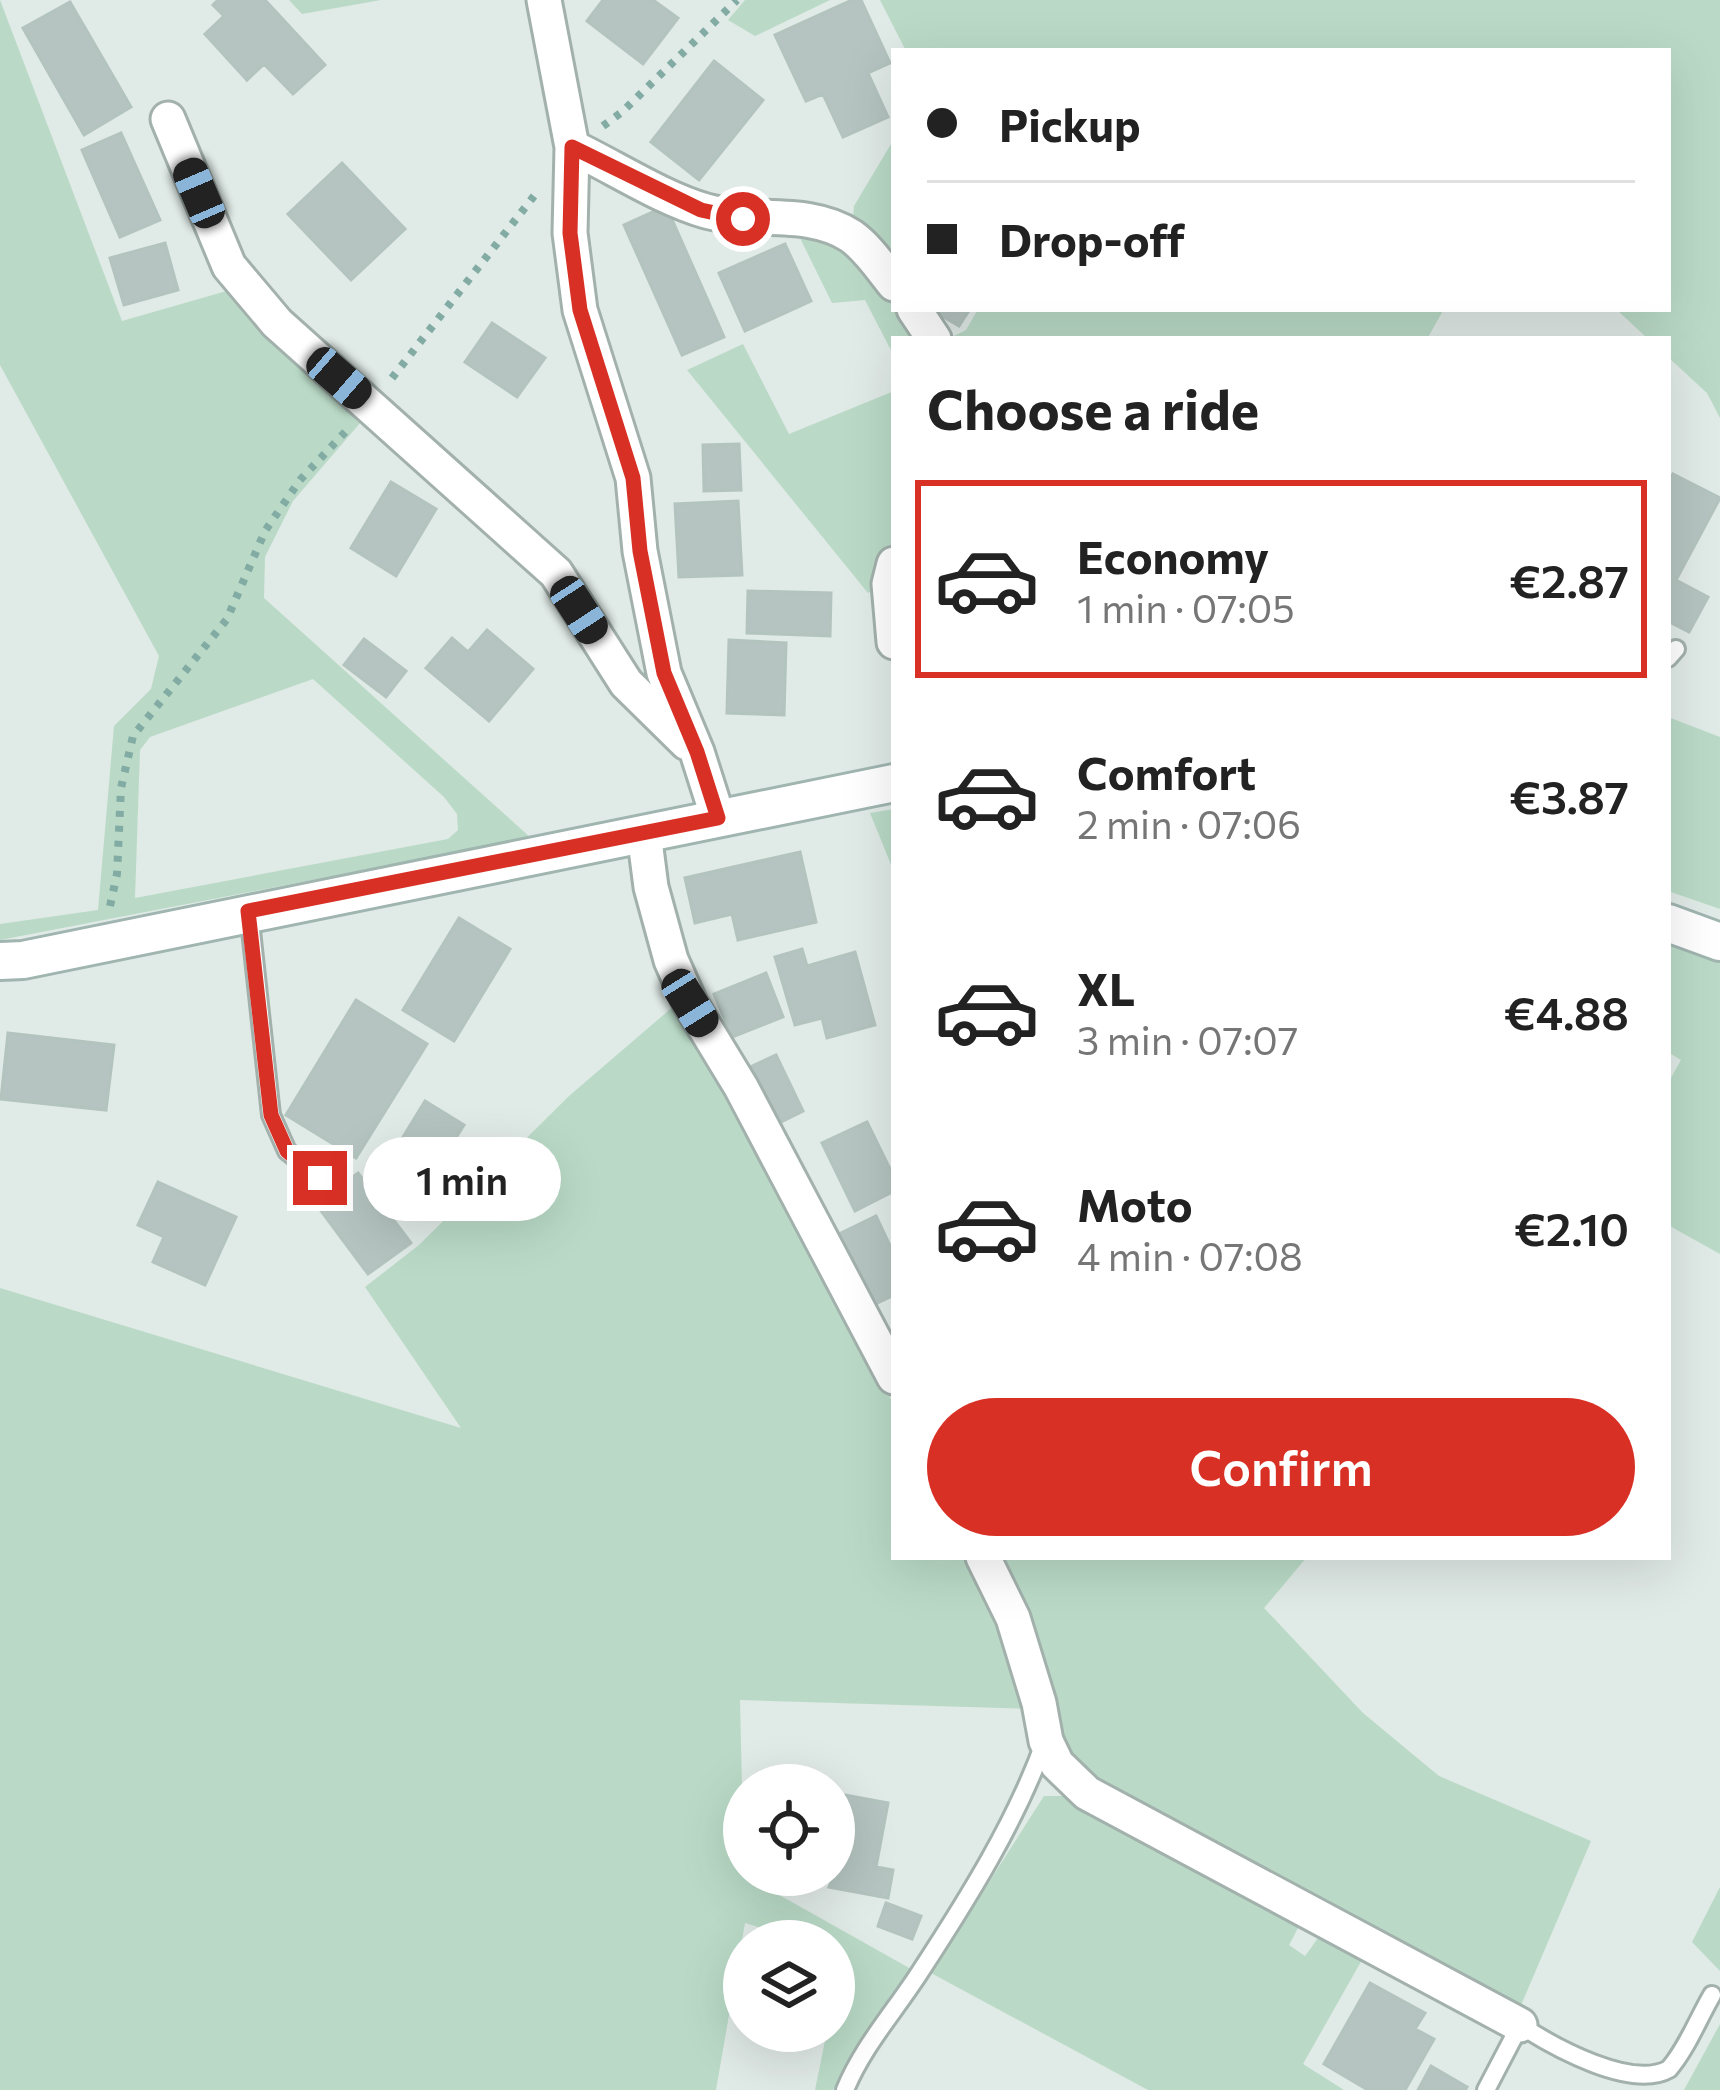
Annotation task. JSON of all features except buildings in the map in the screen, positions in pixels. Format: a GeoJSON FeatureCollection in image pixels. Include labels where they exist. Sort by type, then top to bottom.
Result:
{"type":"FeatureCollection","features":[{"type":"Feature","properties":{"kind":"main road"},"geometry":{"type":"LineString","coordinates":[[0,961],[891,784]]}},
{"type":"Feature","properties":{"kind":"main road"},"geometry":{"type":"LineString","coordinates":[[1671,924],[1720,942]]}},
{"type":"Feature","properties":{"kind":"street"},"geometry":{"type":"LineString","coordinates":[[544,0],[572,147],[570,233],[580,310],[633,478],[640,551],[664,673],[718,818]]}},
{"type":"Feature","properties":{"kind":"street"},"geometry":{"type":"LineString","coordinates":[[168,119],[229,266],[277,322],[556,573],[626,683],[697,752]]}},
{"type":"Feature","properties":{"kind":"street"},"geometry":{"type":"LineString","coordinates":[[572,147],[701,210],[743,219],[790,218],[826,224],[852,237],[891,281]]}},
{"type":"Feature","properties":{"kind":"street"},"geometry":{"type":"LineString","coordinates":[[644,833],[670,960],[891,1371]]}},
{"type":"Feature","properties":{"kind":"street"},"geometry":{"type":"LineString","coordinates":[[984,1560],[1013,1618],[1040,1702],[1046,1741],[1057,1764],[1087,1793],[1520,2025]]}},
{"type":"Feature","properties":{"kind":"lane"},"geometry":{"type":"LineString","coordinates":[[248,911],[271,1115],[287,1151],[320,1178]]}},
{"type":"Feature","properties":{"kind":"lane"},"geometry":{"type":"LineString","coordinates":[[845,2090],[868,2045],[921,1971],[1001,1836],[1046,1741]]}},
{"type":"Feature","properties":{"kind":"lane"},"geometry":{"type":"LineString","coordinates":[[1493,2088],[1520,2025],[1611,2084],[1639,2085],[1667,2074],[1712,1995]]}},
{"type":"Feature","properties":{"kind":"green space"},"geometry":{"type":"Polygon","coordinates":[[[0,0],[122,321],[230,290],[367,415],[293,501],[265,557],[264,598],[531,838],[0,940],[0,924],[98,910],[114,726],[151,689],[159,656],[0,365],[0,0]],[[313,679],[150,737],[140,750],[135,898],[448,839],[458,830],[457,814],[313,679]]]}},
{"type":"Feature","properties":{"kind":"green space"},"geometry":{"type":"Polygon","coordinates":[[[289,0],[381,0],[302,14],[289,0]]]}},
{"type":"Feature","properties":{"kind":"green space"},"geometry":{"type":"Polygon","coordinates":[[[745,0],[830,0],[755,36],[728,20],[745,0]]]}},
{"type":"Feature","properties":{"kind":"green space"},"geometry":{"type":"Polygon","coordinates":[[[880,0],[1720,0],[1720,418],[1707,393],[1671,360],[1671,336],[1645,336],[1619,312],[1671,312],[1671,48],[904,48],[880,0]]]}},
{"type":"Feature","properties":{"kind":"green space"},"geometry":{"type":"Polygon","coordinates":[[[891,144],[891,266],[853,221],[854,206],[891,144]]]}},
{"type":"Feature","properties":{"kind":"green space"},"geometry":{"type":"Polygon","coordinates":[[[829,235],[891,294],[891,312],[904,312],[916,336],[891,336],[891,350],[865,300],[832,303],[800,238],[829,235]]]}},
{"type":"Feature","properties":{"kind":"green space"},"geometry":{"type":"Polygon","coordinates":[[[976,312],[1442,312],[1429,336],[954,336],[966,330],[976,312]]]}},
{"type":"Feature","properties":{"kind":"green space"},"geometry":{"type":"Polygon","coordinates":[[[743,344],[789,434],[891,392],[891,546],[884,585],[868,593],[687,370],[743,344]]]}},
{"type":"Feature","properties":{"kind":"green space"},"geometry":{"type":"Polygon","coordinates":[[[1671,718],[1720,737],[1720,909],[1671,892],[1671,718]]]}},
{"type":"Feature","properties":{"kind":"green space"},"geometry":{"type":"Polygon","coordinates":[[[891,810],[891,865],[870,813],[891,810]]]}},
{"type":"Feature","properties":{"kind":"green space"},"geometry":{"type":"Polygon","coordinates":[[[1671,945],[1720,961],[1720,1254],[1671,1227],[1671,1078],[1681,1060],[1671,1054],[1671,945]]]}},
{"type":"Feature","properties":{"kind":"green space"},"geometry":{"type":"Polygon","coordinates":[[[675,1005],[724,1086],[891,1399],[891,1560],[973,1560],[1032,1709],[740,1700],[741,1764],[723,1764],[723,1896],[781,1896],[824,1920],[723,1920],[723,2050],[716,2090],[0,2090],[0,1288],[461,1428],[365,1287],[419,1245],[569,1096],[675,1005]]]}},
{"type":"Feature","properties":{"kind":"green space"},"geometry":{"type":"Polygon","coordinates":[[[996,1560],[1304,1560],[1264,1608],[1363,1713],[1439,1776],[1591,1841],[1519,2010],[1353,1916],[1093,1785],[1058,1733],[996,1560]]]}},
{"type":"Feature","properties":{"kind":"green space"},"geometry":{"type":"Polygon","coordinates":[[[1044,1796],[1063,1796],[1305,1915],[1289,1945],[1305,1956],[1326,1927],[1367,1951],[1303,2064],[1344,2090],[1148,2090],[931,1973],[1044,1796]]]}},
{"type":"Feature","properties":{"kind":"green space"},"geometry":{"type":"Polygon","coordinates":[[[1720,1887],[1720,1971],[1692,1942],[1720,1887]]]}},
{"type":"Feature","properties":{"kind":"green space"},"geometry":{"type":"Polygon","coordinates":[[[855,1937],[911,1969],[833,2090],[815,2090],[823,2052],[855,2052],[855,1937]]]}},
{"type":"Feature","properties":{"kind":"green space"},"geometry":{"type":"Polygon","coordinates":[[[1720,2024],[1720,2090],[1684,2090],[1720,2024]]]}},
{"type":"Feature","properties":{"kind":"route"},"geometry":{"type":"LineString","coordinates":[[320,1178],[287,1151],[271,1115],[248,911],[718,818],[664,673],[640,551],[633,478],[580,310],[570,233],[572,147],[701,210],[743,219]]}}]}
